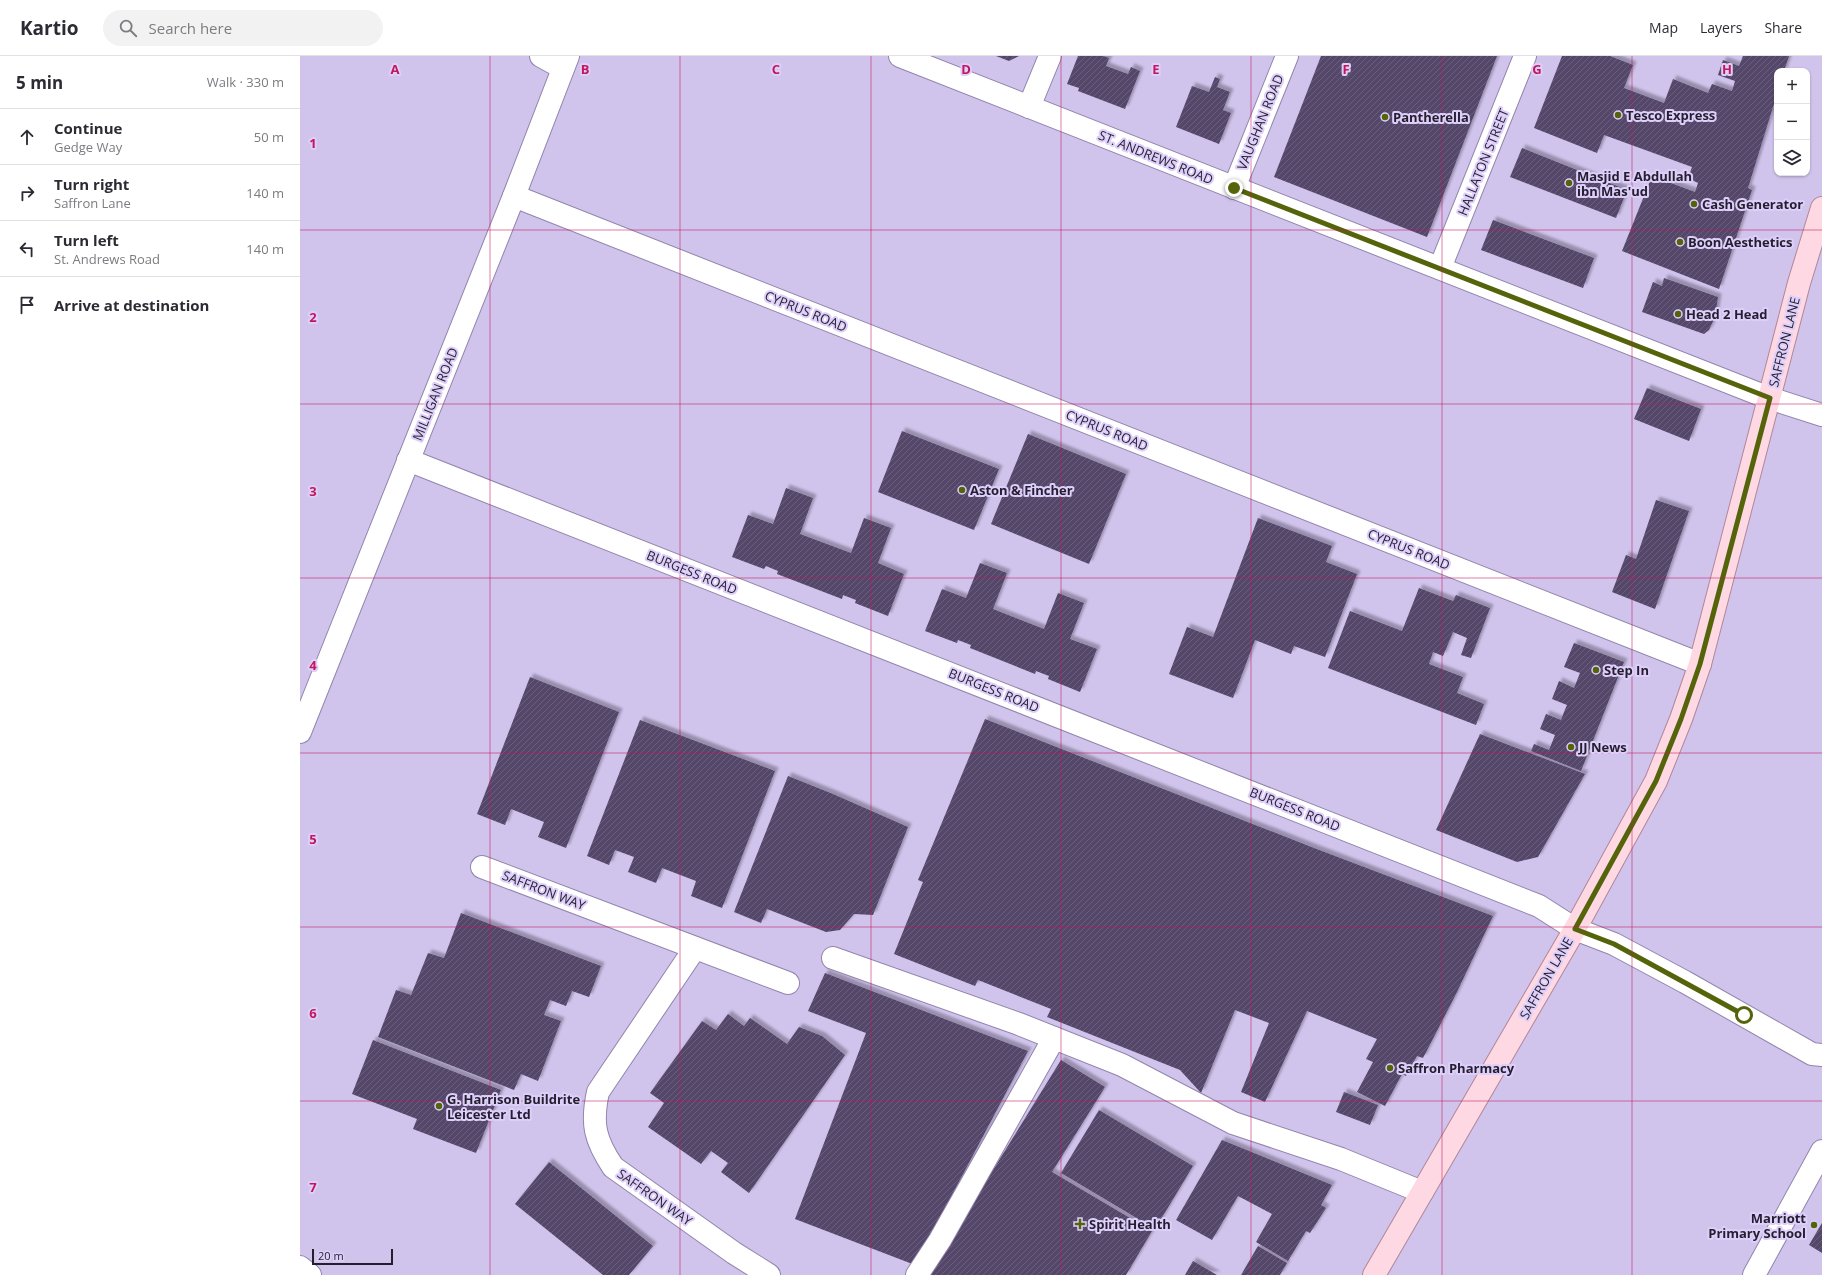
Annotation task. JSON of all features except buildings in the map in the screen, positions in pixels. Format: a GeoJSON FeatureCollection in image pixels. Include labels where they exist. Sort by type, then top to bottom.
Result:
{"type":"FeatureCollection","features":[{"type":"Feature","properties":{"kind":"main road","name":"SAFFRON LANE"},"geometry":{"type":"LineString","coordinates":[[1374,1275],[1575,929],[1656,781],[1681,719],[1700,664],[1799,283],[1822,208]]}},
{"type":"Feature","properties":{"kind":"street"},"geometry":{"type":"LineString","coordinates":[[541,56],[566,62]]}},
{"type":"Feature","properties":{"kind":"street","name":"ST. ANDREWS ROAD"},"geometry":{"type":"LineString","coordinates":[[900,56],[1770,398],[1822,415]]}},
{"type":"Feature","properties":{"kind":"street"},"geometry":{"type":"LineString","coordinates":[[1029,107],[1050,56]]}},
{"type":"Feature","properties":{"kind":"street","name":"VAUGHAN ROAD"},"geometry":{"type":"LineString","coordinates":[[1234,188],[1287,56]]}},
{"type":"Feature","properties":{"kind":"street","name":"HALLATON STREET"},"geometry":{"type":"LineString","coordinates":[[1440,268],[1525,56]]}},
{"type":"Feature","properties":{"kind":"street","name":"MILLIGAN ROAD"},"geometry":{"type":"LineString","coordinates":[[300,732],[566,62]]}},
{"type":"Feature","properties":{"kind":"street","name":"CYPRUS ROAD"},"geometry":{"type":"LineString","coordinates":[[514,196],[1700,664]]}},
{"type":"Feature","properties":{"kind":"street","name":"BURGESS ROAD"},"geometry":{"type":"LineString","coordinates":[[408,460],[1531,903],[1575,929],[1614,944],[1685,982],[1819,1060]]}},
{"type":"Feature","properties":{"kind":"street","name":"SAFFRON WAY"},"geometry":{"type":"LineString","coordinates":[[482,867],[788,983]]}},
{"type":"Feature","properties":{"kind":"street","name":"SAFFRON WAY"},"geometry":{"type":"LineString","coordinates":[[695,948],[598,1092],[594,1111],[596,1130],[603,1151],[613,1167],[734,1253],[769,1275]]}},
{"type":"Feature","properties":{"kind":"street"},"geometry":{"type":"LineString","coordinates":[[833,958],[1054,1038],[1122,1065],[1233,1123],[1341,1159],[1422,1192]]}},
{"type":"Feature","properties":{"kind":"street"},"geometry":{"type":"LineString","coordinates":[[917,1275],[940,1240],[1054,1038]]}},
{"type":"Feature","properties":{"kind":"street"},"geometry":{"type":"LineString","coordinates":[[1754,1275],[1822,1151]]}},
{"type":"Feature","properties":{"kind":"street"},"geometry":{"type":"LineString","coordinates":[[300,1267],[310,1275]]}},
{"type":"Feature","properties":{"kind":"place","name":"Tesco Express"},"geometry":{"type":"Point","coordinates":[1618,115]}},
{"type":"Feature","properties":{"kind":"place","name":"Pantherella"},"geometry":{"type":"Point","coordinates":[1385,117]}},
{"type":"Feature","properties":{"kind":"place","name":"Masjid E Abdullah ibn Mas'ud"},"geometry":{"type":"Point","coordinates":[1569,183]}},
{"type":"Feature","properties":{"kind":"place","name":"Cash Generator"},"geometry":{"type":"Point","coordinates":[1694,204]}},
{"type":"Feature","properties":{"kind":"place","name":"Boon Aesthetics"},"geometry":{"type":"Point","coordinates":[1680,242]}},
{"type":"Feature","properties":{"kind":"place","name":"Head 2 Head"},"geometry":{"type":"Point","coordinates":[1678,314]}},
{"type":"Feature","properties":{"kind":"place","name":"Aston & Fincher"},"geometry":{"type":"Point","coordinates":[962,490]}},
{"type":"Feature","properties":{"kind":"place","name":"Step In"},"geometry":{"type":"Point","coordinates":[1596,670]}},
{"type":"Feature","properties":{"kind":"place","name":"JJ News"},"geometry":{"type":"Point","coordinates":[1571,747]}},
{"type":"Feature","properties":{"kind":"place","name":"Saffron Pharmacy"},"geometry":{"type":"Point","coordinates":[1390,1068]}},
{"type":"Feature","properties":{"kind":"place","name":"G. Harrison Buildrite Leicester Ltd"},"geometry":{"type":"Point","coordinates":[439,1106]}},
{"type":"Feature","properties":{"kind":"place","name":"Spirit Health"},"geometry":{"type":"Point","coordinates":[1080,1224]}},
{"type":"Feature","properties":{"kind":"place","name":"Marriott Primary School"},"geometry":{"type":"Point","coordinates":[1814,1225]}},
{"type":"Feature","properties":{"kind":"route"},"geometry":{"type":"LineString","coordinates":[[1234,188],[1770,398],[1700,664],[1681,719],[1656,781],[1575,929],[1614,944],[1744,1015]]}}]}
